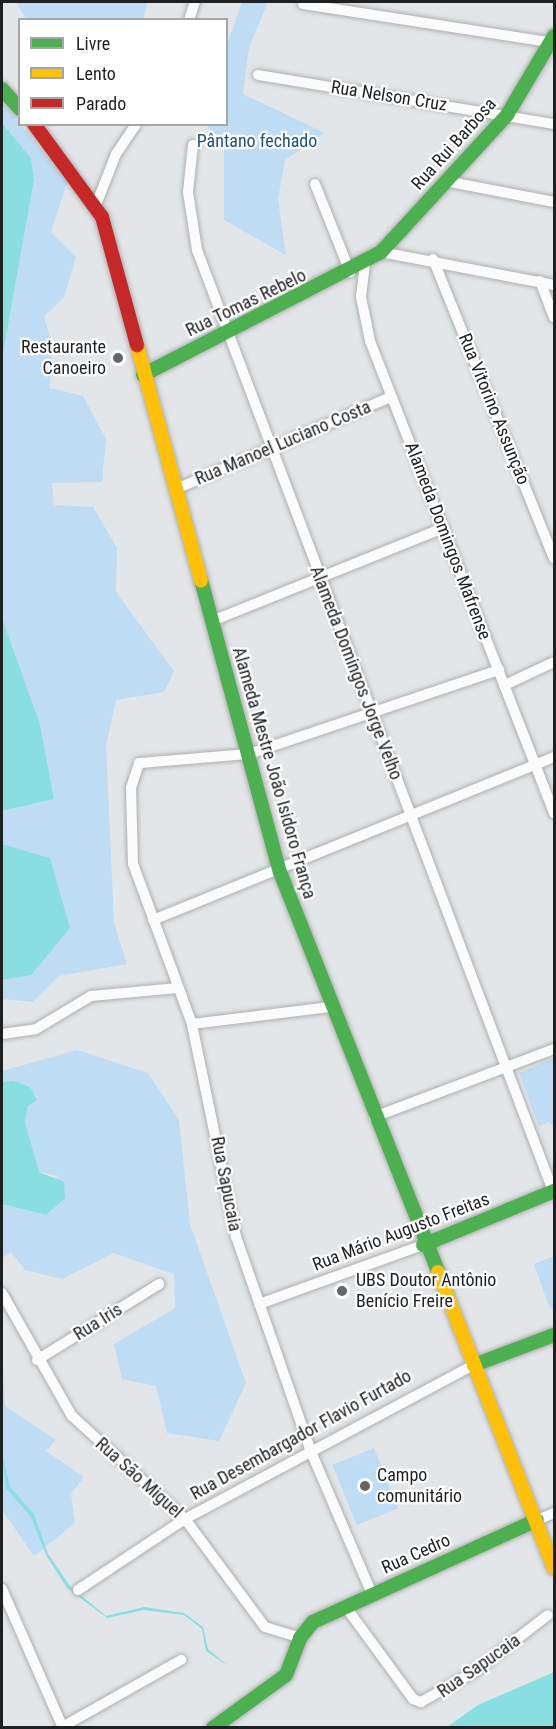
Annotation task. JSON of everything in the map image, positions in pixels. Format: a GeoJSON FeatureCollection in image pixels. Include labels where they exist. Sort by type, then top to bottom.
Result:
{"type":"FeatureCollection","features":[{"type":"Feature","properties":{"kind":"main road","name":"Rua Rui Barbosa"},"geometry":{"type":"LineString","coordinates":[[365,264],[381,252],[507,115],[554,40]]}},
{"type":"Feature","properties":{"kind":"main road"},"geometry":{"type":"LineString","coordinates":[[2,89],[18,107]]}},
{"type":"Feature","properties":{"kind":"main road","name":"Alameda Mestre João Isidoro França"},"geometry":{"type":"LineString","coordinates":[[36,126],[96,206],[280,872],[423,1245],[474,1365],[554,1566]]}},
{"type":"Feature","properties":{"kind":"main road","name":"Rua Tomas Rebelo"},"geometry":{"type":"LineString","coordinates":[[143,375],[365,264]]}},
{"type":"Feature","properties":{"kind":"main road","name":"Rua Mário Augusto Freitas"},"geometry":{"type":"LineString","coordinates":[[423,1245],[554,1192]]}},
{"type":"Feature","properties":{"kind":"main road","name":"Rua Desembargador Flavio Furtado"},"geometry":{"type":"LineString","coordinates":[[474,1365],[555,1335]]}},
{"type":"Feature","properties":{"kind":"main road","name":"Rua Cedro"},"geometry":{"type":"LineString","coordinates":[[300,1638],[313,1622],[345,1606],[537,1520]]}},
{"type":"Feature","properties":{"kind":"main road"},"geometry":{"type":"LineString","coordinates":[[213,1728],[286,1675],[297,1659],[300,1638]]}},
{"type":"Feature","properties":{"kind":"street"},"geometry":{"type":"LineString","coordinates":[[190,18],[195,2]]}},
{"type":"Feature","properties":{"kind":"street"},"geometry":{"type":"LineString","coordinates":[[303,4],[554,40]]}},
{"type":"Feature","properties":{"kind":"street","name":"Rua Nelson Cruz"},"geometry":{"type":"LineString","coordinates":[[258,75],[555,124]]}},
{"type":"Feature","properties":{"kind":"street"},"geometry":{"type":"LineString","coordinates":[[96,206],[117,154],[135,126]]}},
{"type":"Feature","properties":{"kind":"street","name":"Alameda Domingos Jorge Velho"},"geometry":{"type":"LineString","coordinates":[[193,145],[190,218],[226,332],[273,447],[318,579],[369,713],[413,816],[554,1192]]}},
{"type":"Feature","properties":{"kind":"street"},"geometry":{"type":"LineString","coordinates":[[446,181],[555,202]]}},
{"type":"Feature","properties":{"kind":"street"},"geometry":{"type":"LineString","coordinates":[[315,184],[350,272]]}},
{"type":"Feature","properties":{"kind":"street"},"geometry":{"type":"LineString","coordinates":[[381,252],[433,259],[555,285]]}},
{"type":"Feature","properties":{"kind":"street","name":"Rua Vitorino Assunção"},"geometry":{"type":"LineString","coordinates":[[433,259],[555,558]]}},
{"type":"Feature","properties":{"kind":"street","name":"Alameda Domingos Mafrense"},"geometry":{"type":"LineString","coordinates":[[365,264],[364,318],[391,397],[555,813]]}},
{"type":"Feature","properties":{"kind":"street"},"geometry":{"type":"LineString","coordinates":[[540,281],[555,317]]}},
{"type":"Feature","properties":{"kind":"street","name":"Rua Manoel Luciano Costa"},"geometry":{"type":"LineString","coordinates":[[176,489],[391,397]]}},
{"type":"Feature","properties":{"kind":"street"},"geometry":{"type":"LineString","coordinates":[[212,621],[443,528]]}},
{"type":"Feature","properties":{"kind":"street"},"geometry":{"type":"LineString","coordinates":[[505,685],[555,662]]}},
{"type":"Feature","properties":{"kind":"street"},"geometry":{"type":"LineString","coordinates":[[249,754],[498,670]]}},
{"type":"Feature","properties":{"kind":"street","name":"Rua Sapucaia"},"geometry":{"type":"LineString","coordinates":[[249,754],[139,763],[130,799],[133,864],[192,1024],[236,1237],[310,1449],[372,1594]]}},
{"type":"Feature","properties":{"kind":"street"},"geometry":{"type":"LineString","coordinates":[[153,920],[280,872],[555,757]]}},
{"type":"Feature","properties":{"kind":"street"},"geometry":{"type":"LineString","coordinates":[[2,1034],[36,1029],[91,996],[178,988]]}},
{"type":"Feature","properties":{"kind":"street"},"geometry":{"type":"LineString","coordinates":[[192,1024],[330,1006]]}},
{"type":"Feature","properties":{"kind":"street"},"geometry":{"type":"LineString","coordinates":[[374,1117],[555,1049]]}},
{"type":"Feature","properties":{"kind":"street","name":"Rua Mário Augusto Freitas"},"geometry":{"type":"LineString","coordinates":[[259,1304],[423,1245]]}},
{"type":"Feature","properties":{"kind":"street","name":"Rua Iris"},"geometry":{"type":"LineString","coordinates":[[37,1360],[159,1284]]}},
{"type":"Feature","properties":{"kind":"street","name":"Rua São Miguel"},"geometry":{"type":"LineString","coordinates":[[2,1293],[37,1360],[72,1416],[185,1519],[265,1627],[300,1638]]}},
{"type":"Feature","properties":{"kind":"street","name":"Rua Desembargador Flavio Furtado"},"geometry":{"type":"LineString","coordinates":[[78,1590],[185,1519],[310,1449],[474,1365]]}},
{"type":"Feature","properties":{"kind":"street","name":"Rua Cedro"},"geometry":{"type":"LineString","coordinates":[[537,1520],[555,1513]]}},
{"type":"Feature","properties":{"kind":"street"},"geometry":{"type":"LineString","coordinates":[[3,1595],[63,1727],[181,1660]]}},
{"type":"Feature","properties":{"kind":"street","name":"Rua Sapucaia"},"geometry":{"type":"LineString","coordinates":[[345,1606],[409,1694],[421,1702],[474,1672],[548,1615]]}},
{"type":"Feature","properties":{"kind":"green space"},"geometry":{"type":"Polygon","coordinates":[[[16,2],[148,2],[144,18],[25,18],[16,2]]]}},
{"type":"Feature","properties":{"kind":"green space","name":"Pântano fechado"},"geometry":{"type":"Polygon","coordinates":[[[242,2],[268,2],[249,48],[243,94],[325,133],[285,160],[278,199],[286,255],[224,220],[224,146],[207,126],[228,126],[228,41],[242,2]]]}},
{"type":"Feature","properties":{"kind":"green space"},"geometry":{"type":"Polygon","coordinates":[[[2,100],[18,120],[18,126],[22,126],[67,183],[51,232],[76,257],[64,297],[44,317],[52,344],[50,388],[83,396],[106,439],[102,482],[52,483],[54,505],[93,507],[117,548],[116,592],[174,671],[164,692],[116,700],[106,746],[114,923],[127,964],[59,976],[33,1002],[2,999],[2,980],[31,975],[50,858],[2,844],[2,811],[54,799],[40,724],[2,618],[2,359],[34,180],[31,158],[2,123],[2,100]]]}},
{"type":"Feature","properties":{"kind":"green space"},"geometry":{"type":"Polygon","coordinates":[[[77,1050],[148,1073],[179,1120],[190,1224],[246,1383],[219,1441],[167,1433],[156,1386],[122,1379],[114,1344],[175,1308],[174,1274],[113,1253],[62,1279],[25,1270],[11,1252],[2,1258],[2,1204],[46,1215],[57,1176],[39,1172],[25,1122],[28,1106],[13,1081],[2,1082],[2,1071],[77,1050]]]}},
{"type":"Feature","properties":{"kind":"green space"},"geometry":{"type":"Polygon","coordinates":[[[554,1058],[554,1127],[549,1122],[539,1126],[519,1073],[554,1058]]]}},
{"type":"Feature","properties":{"kind":"green space"},"geometry":{"type":"Polygon","coordinates":[[[554,1256],[554,1307],[550,1309],[534,1264],[554,1256]]]}},
{"type":"Feature","properties":{"kind":"green space"},"geometry":{"type":"Polygon","coordinates":[[[2,1349],[5,1406],[56,1440],[46,1451],[84,1477],[71,1494],[75,1523],[34,1556],[2,1510],[2,1349]]]}},
{"type":"Feature","properties":{"kind":"green space","name":"Campo comunitário"},"geometry":{"type":"Polygon","coordinates":[[[374,1448],[398,1508],[357,1525],[332,1465],[374,1448]]]}},
{"type":"Feature","properties":{"kind":"water"},"geometry":{"type":"Polygon","coordinates":[[[2,123],[31,158],[34,180],[2,359],[2,123]]]}},
{"type":"Feature","properties":{"kind":"water"},"geometry":{"type":"Polygon","coordinates":[[[2,618],[40,724],[54,799],[2,811],[2,618]]]}},
{"type":"Feature","properties":{"kind":"water"},"geometry":{"type":"Polygon","coordinates":[[[2,844],[50,858],[70,928],[31,975],[2,980],[2,844]]]}},
{"type":"Feature","properties":{"kind":"water"},"geometry":{"type":"Polygon","coordinates":[[[13,1081],[30,1087],[37,1100],[28,1106],[25,1122],[39,1172],[64,1182],[65,1198],[46,1215],[2,1204],[2,1082],[13,1081]]]}},
{"type":"Feature","properties":{"kind":"water"},"geometry":{"type":"Polygon","coordinates":[[[2,1454],[10,1487],[34,1514],[48,1554],[70,1586],[106,1616],[144,1607],[184,1613],[203,1627],[208,1649],[228,1666],[206,1651],[202,1629],[184,1615],[144,1610],[107,1618],[67,1588],[46,1555],[31,1517],[6,1488],[2,1454]]]}},
{"type":"Feature","properties":{"kind":"water"},"geometry":{"type":"Polygon","coordinates":[[[554,1672],[554,1727],[447,1727],[478,1705],[554,1672]]]}},
{"type":"Feature","properties":{"kind":"traffic: fast"},"geometry":{"type":"LineString","coordinates":[[143,375],[381,252],[507,115],[554,36]]}},
{"type":"Feature","properties":{"kind":"traffic: fast"},"geometry":{"type":"LineString","coordinates":[[2,89],[18,107]]}},
{"type":"Feature","properties":{"kind":"traffic: fast"},"geometry":{"type":"LineString","coordinates":[[201,580],[280,872],[438,1272]]}},
{"type":"Feature","properties":{"kind":"traffic: fast"},"geometry":{"type":"LineString","coordinates":[[423,1245],[554,1191]]}},
{"type":"Feature","properties":{"kind":"traffic: fast"},"geometry":{"type":"LineString","coordinates":[[474,1365],[554,1335]]}},
{"type":"Feature","properties":{"kind":"traffic: fast"},"geometry":{"type":"LineString","coordinates":[[213,1728],[286,1675],[300,1638],[313,1622],[537,1520]]}},
{"type":"Feature","properties":{"kind":"traffic: slow"},"geometry":{"type":"LineString","coordinates":[[137,345],[201,580]]}},
{"type":"Feature","properties":{"kind":"traffic: slow"},"geometry":{"type":"LineString","coordinates":[[438,1272],[554,1568]]}},
{"type":"Feature","properties":{"kind":"traffic: jam"},"geometry":{"type":"LineString","coordinates":[[35,126],[102,217],[137,345]]}},
{"type":"Feature","properties":{"kind":"place","name":"Restaurante Canoeiro"},"geometry":{"type":"Point","coordinates":[118,358]}},
{"type":"Feature","properties":{"kind":"place","name":"UBS Doutor Antônio Benício Freire"},"geometry":{"type":"Point","coordinates":[342,1291]}},
{"type":"Feature","properties":{"kind":"place","name":"Campo comunitário"},"geometry":{"type":"Point","coordinates":[365,1486]}}]}
